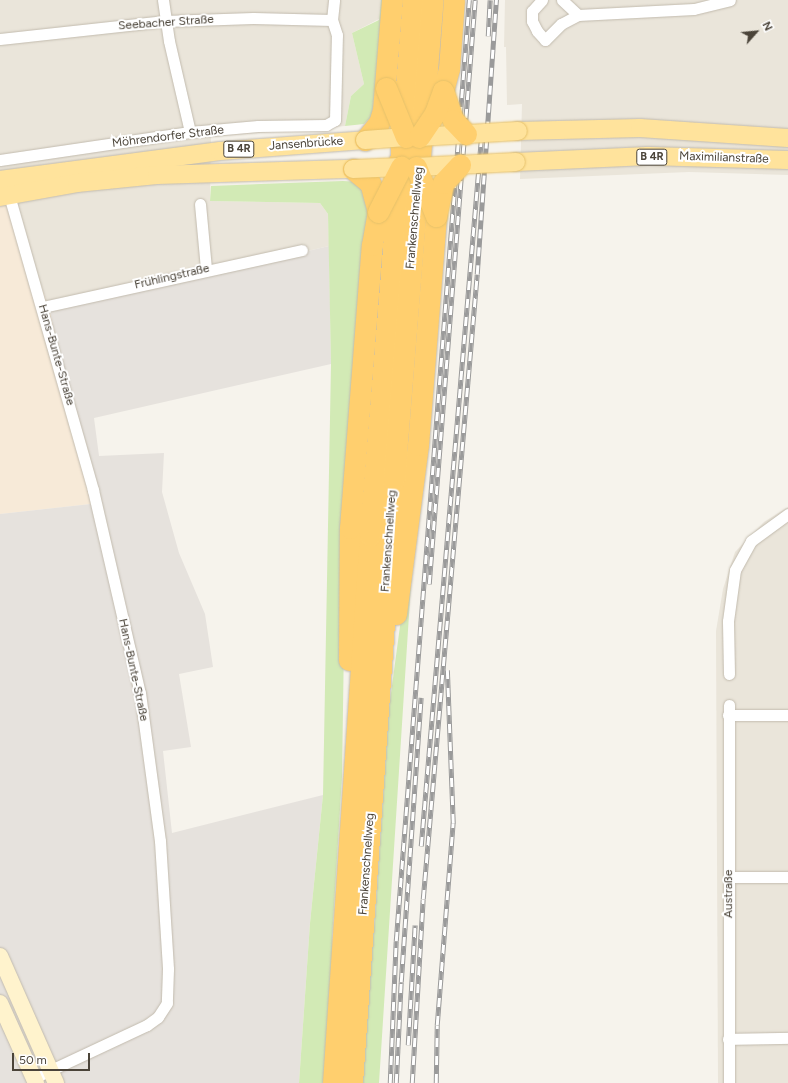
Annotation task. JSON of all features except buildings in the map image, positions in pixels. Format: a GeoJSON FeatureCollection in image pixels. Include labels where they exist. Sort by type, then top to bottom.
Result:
{"type":"FeatureCollection","features":[{"type":"Feature","properties":{"kind":"highway"},"geometry":{"type":"LineString","coordinates":[[365,140],[382,116],[386,88],[392,0]]}},
{"type":"Feature","properties":{"kind":"highway","name":"Frankenschnellweg"},"geometry":{"type":"LineString","coordinates":[[333,1083],[353,771],[413,0]]}},
{"type":"Feature","properties":{"kind":"highway","name":"Frankenschnellweg"},"geometry":{"type":"LineString","coordinates":[[352,1083],[378,699],[433,0]]}},
{"type":"Feature","properties":{"kind":"highway"},"geometry":{"type":"LineString","coordinates":[[353,771],[347,732],[350,528],[372,245],[378,212],[434,113],[444,92],[452,38],[454,0]]}},
{"type":"Feature","properties":{"kind":"highway"},"geometry":{"type":"LineString","coordinates":[[386,88],[436,216]]}},
{"type":"Feature","properties":{"kind":"highway"},"geometry":{"type":"LineString","coordinates":[[444,92],[451,116],[466,134]]}},
{"type":"Feature","properties":{"kind":"highway"},"geometry":{"type":"LineString","coordinates":[[378,699],[395,624],[412,507],[436,216],[443,183],[460,165]]}},
{"type":"Feature","properties":{"kind":"highway"},"geometry":{"type":"LineString","coordinates":[[353,169],[370,183],[378,212]]}},
{"type":"Feature","properties":{"kind":"main road","name":"Maximilianstraße"},"geometry":{"type":"LineString","coordinates":[[518,131],[640,128],[788,138]]}},
{"type":"Feature","properties":{"kind":"main road","name":"Jansenbrücke"},"geometry":{"type":"LineString","coordinates":[[0,180],[115,171],[195,172],[353,169],[466,134],[518,131]]}},
{"type":"Feature","properties":{"kind":"main road","name":"Jansenbrücke"},"geometry":{"type":"LineString","coordinates":[[5,196],[115,171],[234,149],[365,140],[460,165],[516,162]]}},
{"type":"Feature","properties":{"kind":"main road","name":"Maximilianstraße"},"geometry":{"type":"LineString","coordinates":[[516,162],[648,156],[788,160]]}},
{"type":"Feature","properties":{"kind":"street"},"geometry":{"type":"LineString","coordinates":[[163,0],[165,21],[190,132]]}},
{"type":"Feature","properties":{"kind":"street"},"geometry":{"type":"LineString","coordinates":[[332,20],[334,0]]}},
{"type":"Feature","properties":{"kind":"street"},"geometry":{"type":"LineString","coordinates":[[542,0],[532,11],[532,21],[537,31],[545,40],[561,24],[578,15],[694,9],[730,0]]}},
{"type":"Feature","properties":{"kind":"street"},"geometry":{"type":"LineString","coordinates":[[562,0],[578,15]]}},
{"type":"Feature","properties":{"kind":"street","name":"Seebacher Straße"},"geometry":{"type":"LineString","coordinates":[[0,39],[165,21],[253,18],[332,20]]}},
{"type":"Feature","properties":{"kind":"street","name":"Möhrendorfer Straße"},"geometry":{"type":"LineString","coordinates":[[0,160],[190,132],[258,126],[326,125],[336,120],[337,35],[332,20]]}},
{"type":"Feature","properties":{"kind":"street","name":"Hans-Bunte-Straße"},"geometry":{"type":"LineString","coordinates":[[5,196],[43,307],[93,490],[140,693],[160,841],[169,993],[163,1011],[147,1025],[53,1077],[35,1081]]}},
{"type":"Feature","properties":{"kind":"street"},"geometry":{"type":"LineString","coordinates":[[200,204],[206,269]]}},
{"type":"Feature","properties":{"kind":"street","name":"Frühlingstraße"},"geometry":{"type":"LineString","coordinates":[[43,307],[206,269],[302,250]]}},
{"type":"Feature","properties":{"kind":"street"},"geometry":{"type":"LineString","coordinates":[[729,674],[728,621],[735,570],[751,542],[788,514]]}},
{"type":"Feature","properties":{"kind":"street","name":"Austraße"},"geometry":{"type":"LineString","coordinates":[[729,1083],[729,710],[788,715]]}},
{"type":"Feature","properties":{"kind":"street"},"geometry":{"type":"LineString","coordinates":[[729,877],[788,877]]}},
{"type":"Feature","properties":{"kind":"street"},"geometry":{"type":"LineString","coordinates":[[0,956],[53,1077]]}},
{"type":"Feature","properties":{"kind":"street"},"geometry":{"type":"LineString","coordinates":[[0,1003],[35,1081]]}},
{"type":"Feature","properties":{"kind":"street"},"geometry":{"type":"LineString","coordinates":[[728,1039],[788,1038]]}},
{"type":"Feature","properties":{"kind":"shaded area"},"geometry":{"type":"Polygon","coordinates":[[[0,0],[381,0],[379,19],[352,33],[364,84],[351,96],[345,126],[211,137],[210,201],[320,203],[328,214],[329,246],[50,311],[9,192],[0,194],[0,0]]]}},
{"type":"Feature","properties":{"kind":"shaded area"},"geometry":{"type":"Polygon","coordinates":[[[505,0],[788,0],[788,175],[689,172],[520,179],[522,104],[507,105],[506,47],[504,47],[505,0]]]}},
{"type":"Feature","properties":{"kind":"shaded area"},"geometry":{"type":"Polygon","coordinates":[[[9,191],[50,311],[91,504],[0,514],[0,194],[9,191]]]}},
{"type":"Feature","properties":{"kind":"shaded area"},"geometry":{"type":"Polygon","coordinates":[[[329,246],[331,364],[94,418],[99,456],[164,453],[162,492],[179,553],[205,614],[213,667],[179,674],[191,747],[163,751],[172,833],[323,795],[310,923],[299,1083],[0,1083],[0,514],[91,504],[50,311],[329,246]]]}},
{"type":"Feature","properties":{"kind":"shaded area"},"geometry":{"type":"Polygon","coordinates":[[[788,507],[788,1083],[718,1083],[716,631],[723,589],[735,552],[764,522],[788,507]]]}},
{"type":"Feature","properties":{"kind":"green space"},"geometry":{"type":"Polygon","coordinates":[[[381,0],[385,0],[372,116],[364,124],[345,126],[351,96],[364,84],[352,33],[379,20],[381,0]]]}},
{"type":"Feature","properties":{"kind":"green space"},"geometry":{"type":"Polygon","coordinates":[[[343,181],[358,182],[370,201],[344,641],[342,777],[332,939],[332,996],[327,1083],[299,1083],[310,923],[323,795],[331,364],[328,214],[320,203],[210,201],[211,186],[343,181]]]}},
{"type":"Feature","properties":{"kind":"green space"},"geometry":{"type":"Polygon","coordinates":[[[412,568],[379,1083],[358,1083],[375,918],[389,708],[407,574],[412,568]]]}},
{"type":"Feature","properties":{"kind":"railway"},"geometry":{"type":"LineString","coordinates":[[390,1083],[396,941],[469,0]]}},
{"type":"Feature","properties":{"kind":"railway"},"geometry":{"type":"LineString","coordinates":[[429,584],[475,0]]}},
{"type":"Feature","properties":{"kind":"railway"},"geometry":{"type":"LineString","coordinates":[[488,36],[490,0]]}},
{"type":"Feature","properties":{"kind":"railway"},"geometry":{"type":"LineString","coordinates":[[412,1083],[423,899],[477,274],[496,0]]}},
{"type":"Feature","properties":{"kind":"railway"},"geometry":{"type":"LineString","coordinates":[[421,846],[482,128]]}},
{"type":"Feature","properties":{"kind":"railway"},"geometry":{"type":"LineString","coordinates":[[436,1083],[437,1025],[453,823],[447,670]]}},
{"type":"Feature","properties":{"kind":"railway"},"geometry":{"type":"LineString","coordinates":[[396,1083],[401,982],[421,698]]}},
{"type":"Feature","properties":{"kind":"railway"},"geometry":{"type":"LineString","coordinates":[[408,1045],[415,925]]}}]}
